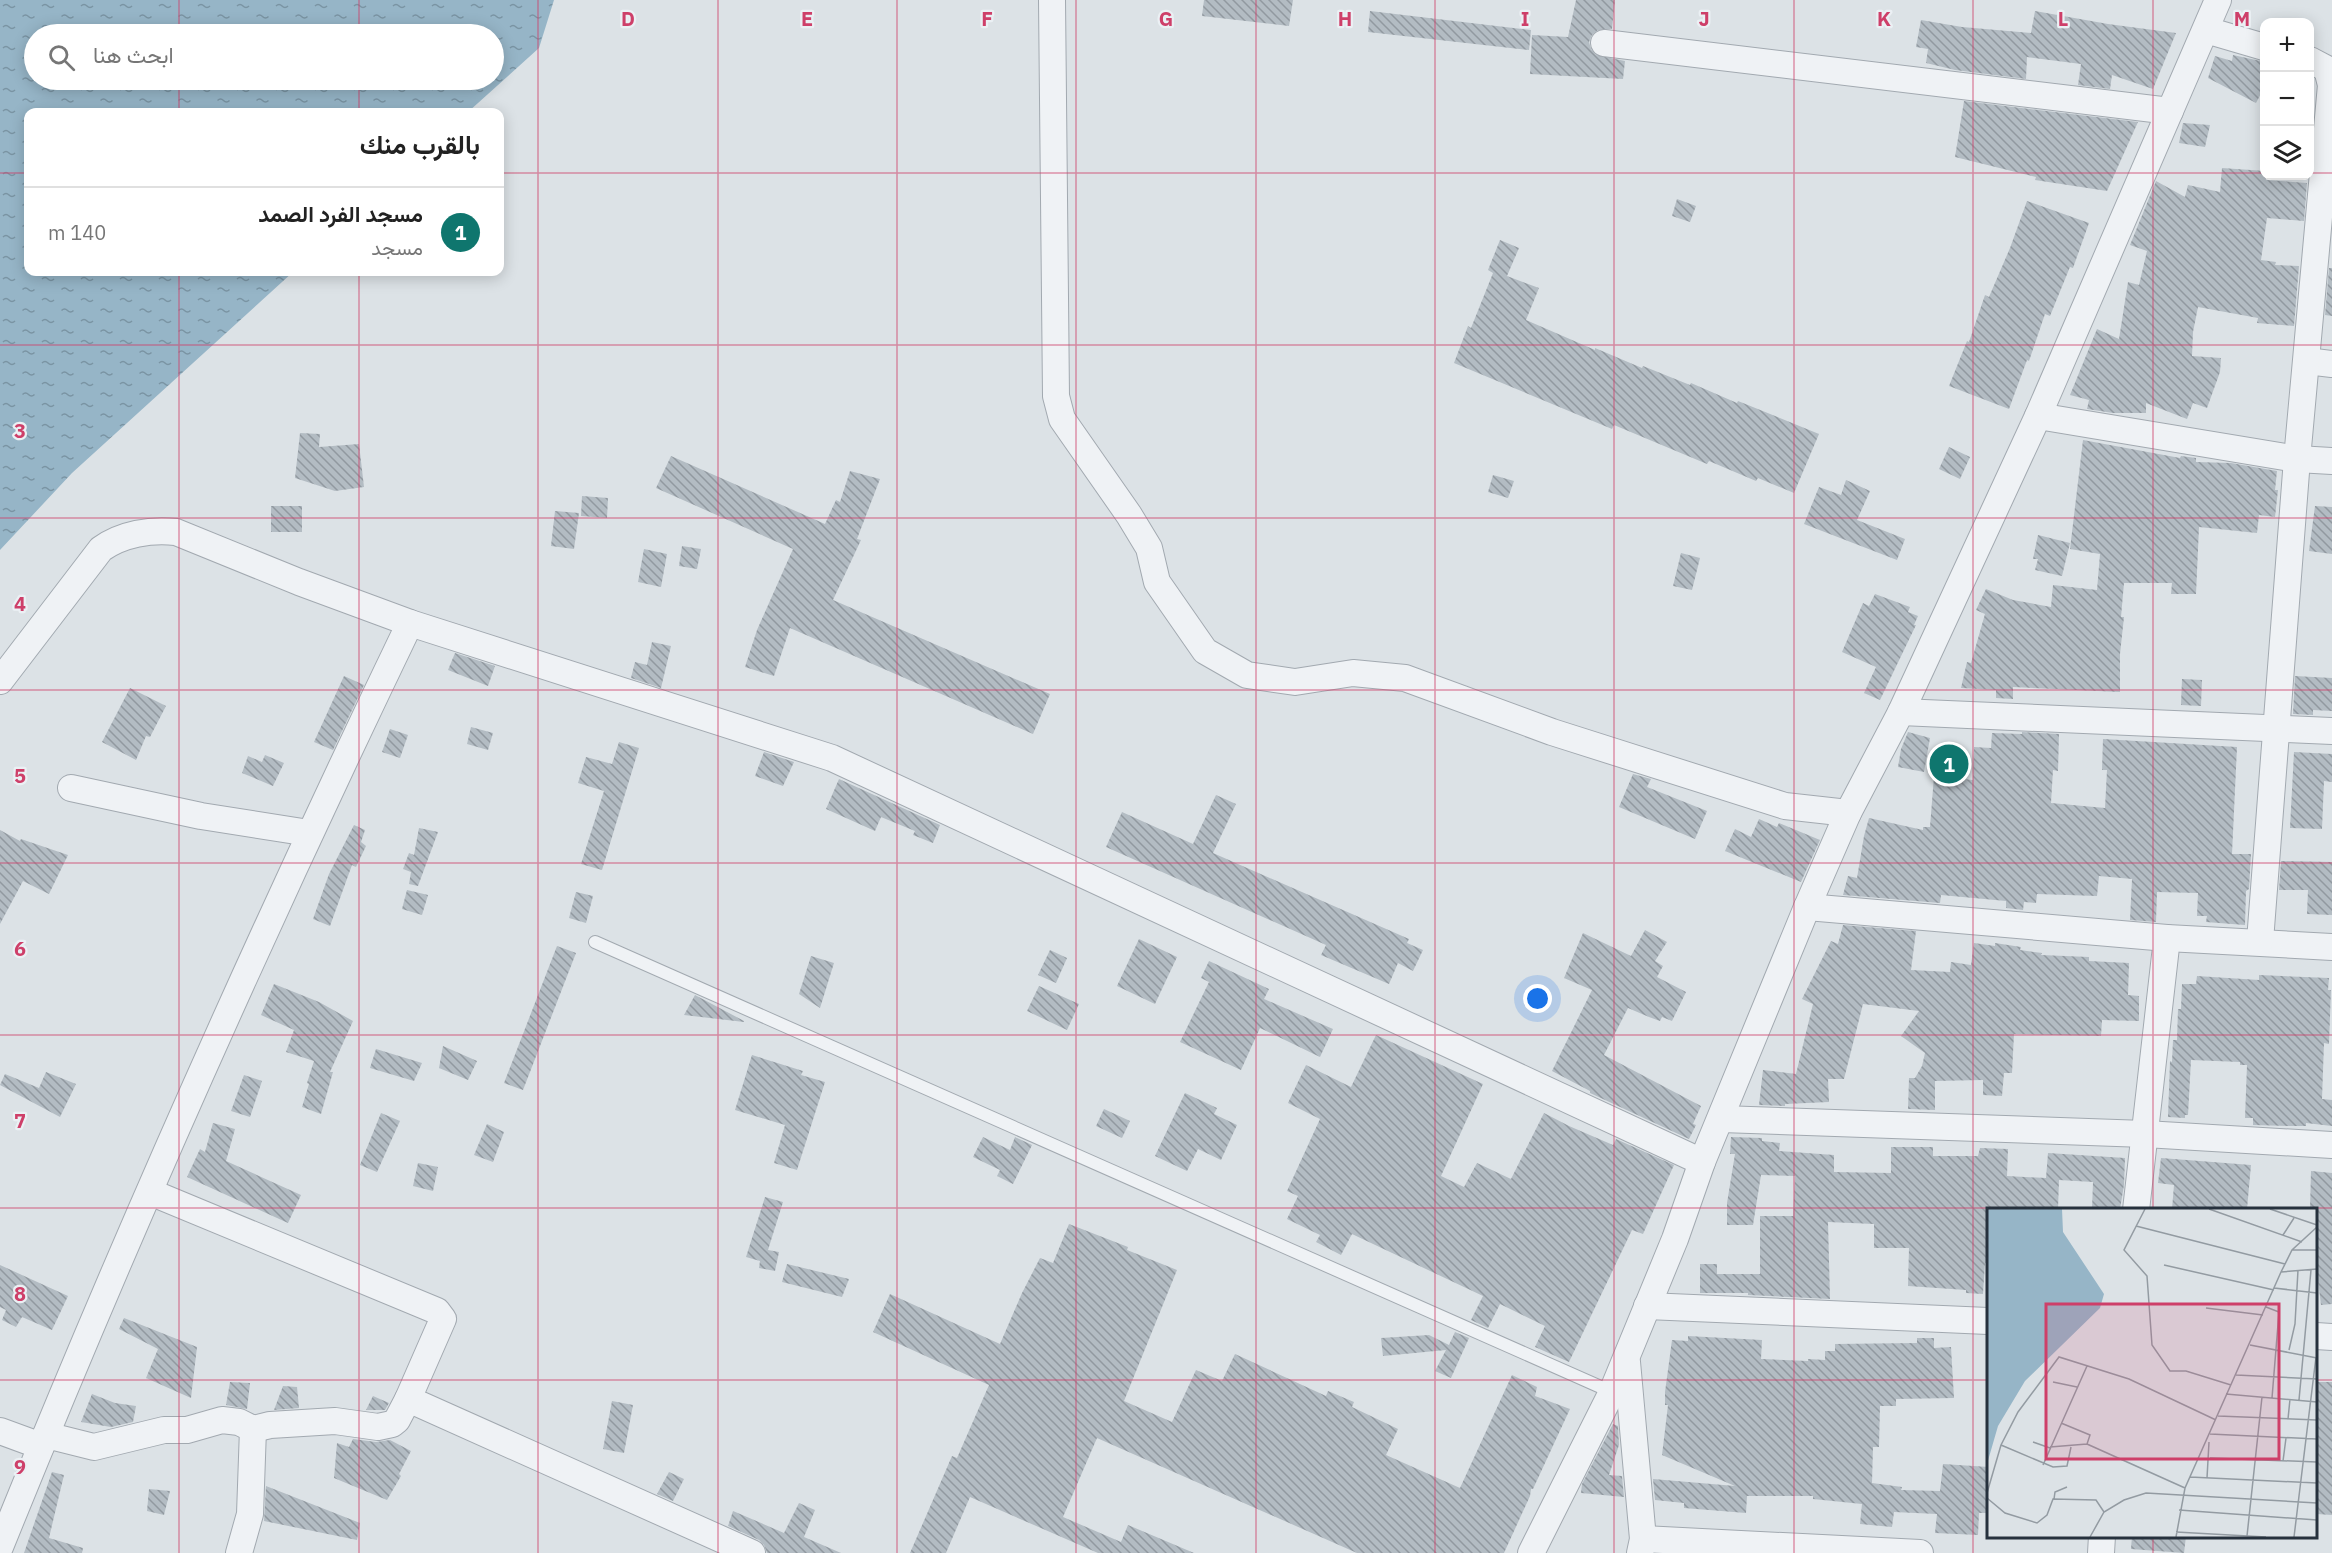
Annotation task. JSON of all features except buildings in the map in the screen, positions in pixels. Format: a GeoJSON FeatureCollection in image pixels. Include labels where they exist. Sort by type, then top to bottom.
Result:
{"type":"FeatureCollection","features":[{"type":"Feature","properties":{"kind":"street"},"geometry":{"type":"LineString","coordinates":[[1052,0],[1056,396],[1062,419],[1130,515],[1149,548],[1157,582],[1204,651],[1247,675],[1295,682],[1353,673],[1405,678],[1552,732],[1785,806],[1848,813]]}},
{"type":"Feature","properties":{"kind":"street"},"geometry":{"type":"LineString","coordinates":[[1531,1553],[1612,1392],[1675,1239],[1702,1162],[1848,813],[1901,712],[2038,416],[2218,0]]}},
{"type":"Feature","properties":{"kind":"street"},"geometry":{"type":"LineString","coordinates":[[2206,30],[2260,46]]}},
{"type":"Feature","properties":{"kind":"street"},"geometry":{"type":"LineString","coordinates":[[1604,43],[2170,111]]}},
{"type":"Feature","properties":{"kind":"street"},"geometry":{"type":"LineString","coordinates":[[2260,941],[2297,459],[2320,363],[2331,85],[2327,69],[2314,62]]}},
{"type":"Feature","properties":{"kind":"street"},"geometry":{"type":"LineString","coordinates":[[2038,416],[2297,459],[2332,461]]}},
{"type":"Feature","properties":{"kind":"street"},"geometry":{"type":"LineString","coordinates":[[0,681],[101,549],[130,536],[152,531],[164,530],[187,535],[299,582],[410,623],[832,758],[1702,1162]]}},
{"type":"Feature","properties":{"kind":"street"},"geometry":{"type":"LineString","coordinates":[[0,1547],[150,1192],[309,833],[410,623]]}},
{"type":"Feature","properties":{"kind":"street"},"geometry":{"type":"LineString","coordinates":[[1901,712],[2332,731]]}},
{"type":"Feature","properties":{"kind":"street"},"geometry":{"type":"LineString","coordinates":[[70,788],[201,816],[309,833]]}},
{"type":"Feature","properties":{"kind":"street"},"geometry":{"type":"LineString","coordinates":[[1807,907],[2167,938],[2332,946]]}},
{"type":"Feature","properties":{"kind":"street"},"geometry":{"type":"LineString","coordinates":[[2136,1208],[2167,938]]}},
{"type":"Feature","properties":{"kind":"street"},"geometry":{"type":"LineString","coordinates":[[1721,1119],[2145,1134],[2332,1145]]}},
{"type":"Feature","properties":{"kind":"street"},"geometry":{"type":"LineString","coordinates":[[0,1431],[43,1441],[94,1447],[164,1430],[187,1430],[222,1419],[239,1422],[254,1429],[270,1425],[335,1421],[378,1427],[392,1424],[400,1417],[443,1319],[441,1314],[150,1192]]}},
{"type":"Feature","properties":{"kind":"street"},"geometry":{"type":"LineString","coordinates":[[1647,1306],[1987,1321]]}},
{"type":"Feature","properties":{"kind":"street"},"geometry":{"type":"LineString","coordinates":[[2317,1336],[2332,1337]]}},
{"type":"Feature","properties":{"kind":"street"},"geometry":{"type":"LineString","coordinates":[[1626,1357],[1641,1546],[1920,1553]]}},
{"type":"Feature","properties":{"kind":"street"},"geometry":{"type":"LineString","coordinates":[[408,1400],[752,1553]]}},
{"type":"Feature","properties":{"kind":"street"},"geometry":{"type":"LineString","coordinates":[[239,1553],[250,1514],[254,1429]]}},
{"type":"Feature","properties":{"kind":"street"},"geometry":{"type":"LineString","coordinates":[[2101,1553],[2102,1538]]}},
{"type":"Feature","properties":{"kind":"lane"},"geometry":{"type":"LineString","coordinates":[[595,942],[1612,1392]]}},
{"type":"Feature","properties":{"kind":"water"},"geometry":{"type":"Polygon","coordinates":[[[0,0],[554,0],[539,48],[504,80],[504,24],[24,24],[24,90],[492,90],[472,108],[24,108],[24,276],[289,276],[72,473],[0,550],[0,0]]]}},
{"type":"Feature","properties":{"kind":"place","name":"مسجد الفرد الصمد"},"geometry":{"type":"Point","coordinates":[1949,764]}}]}
